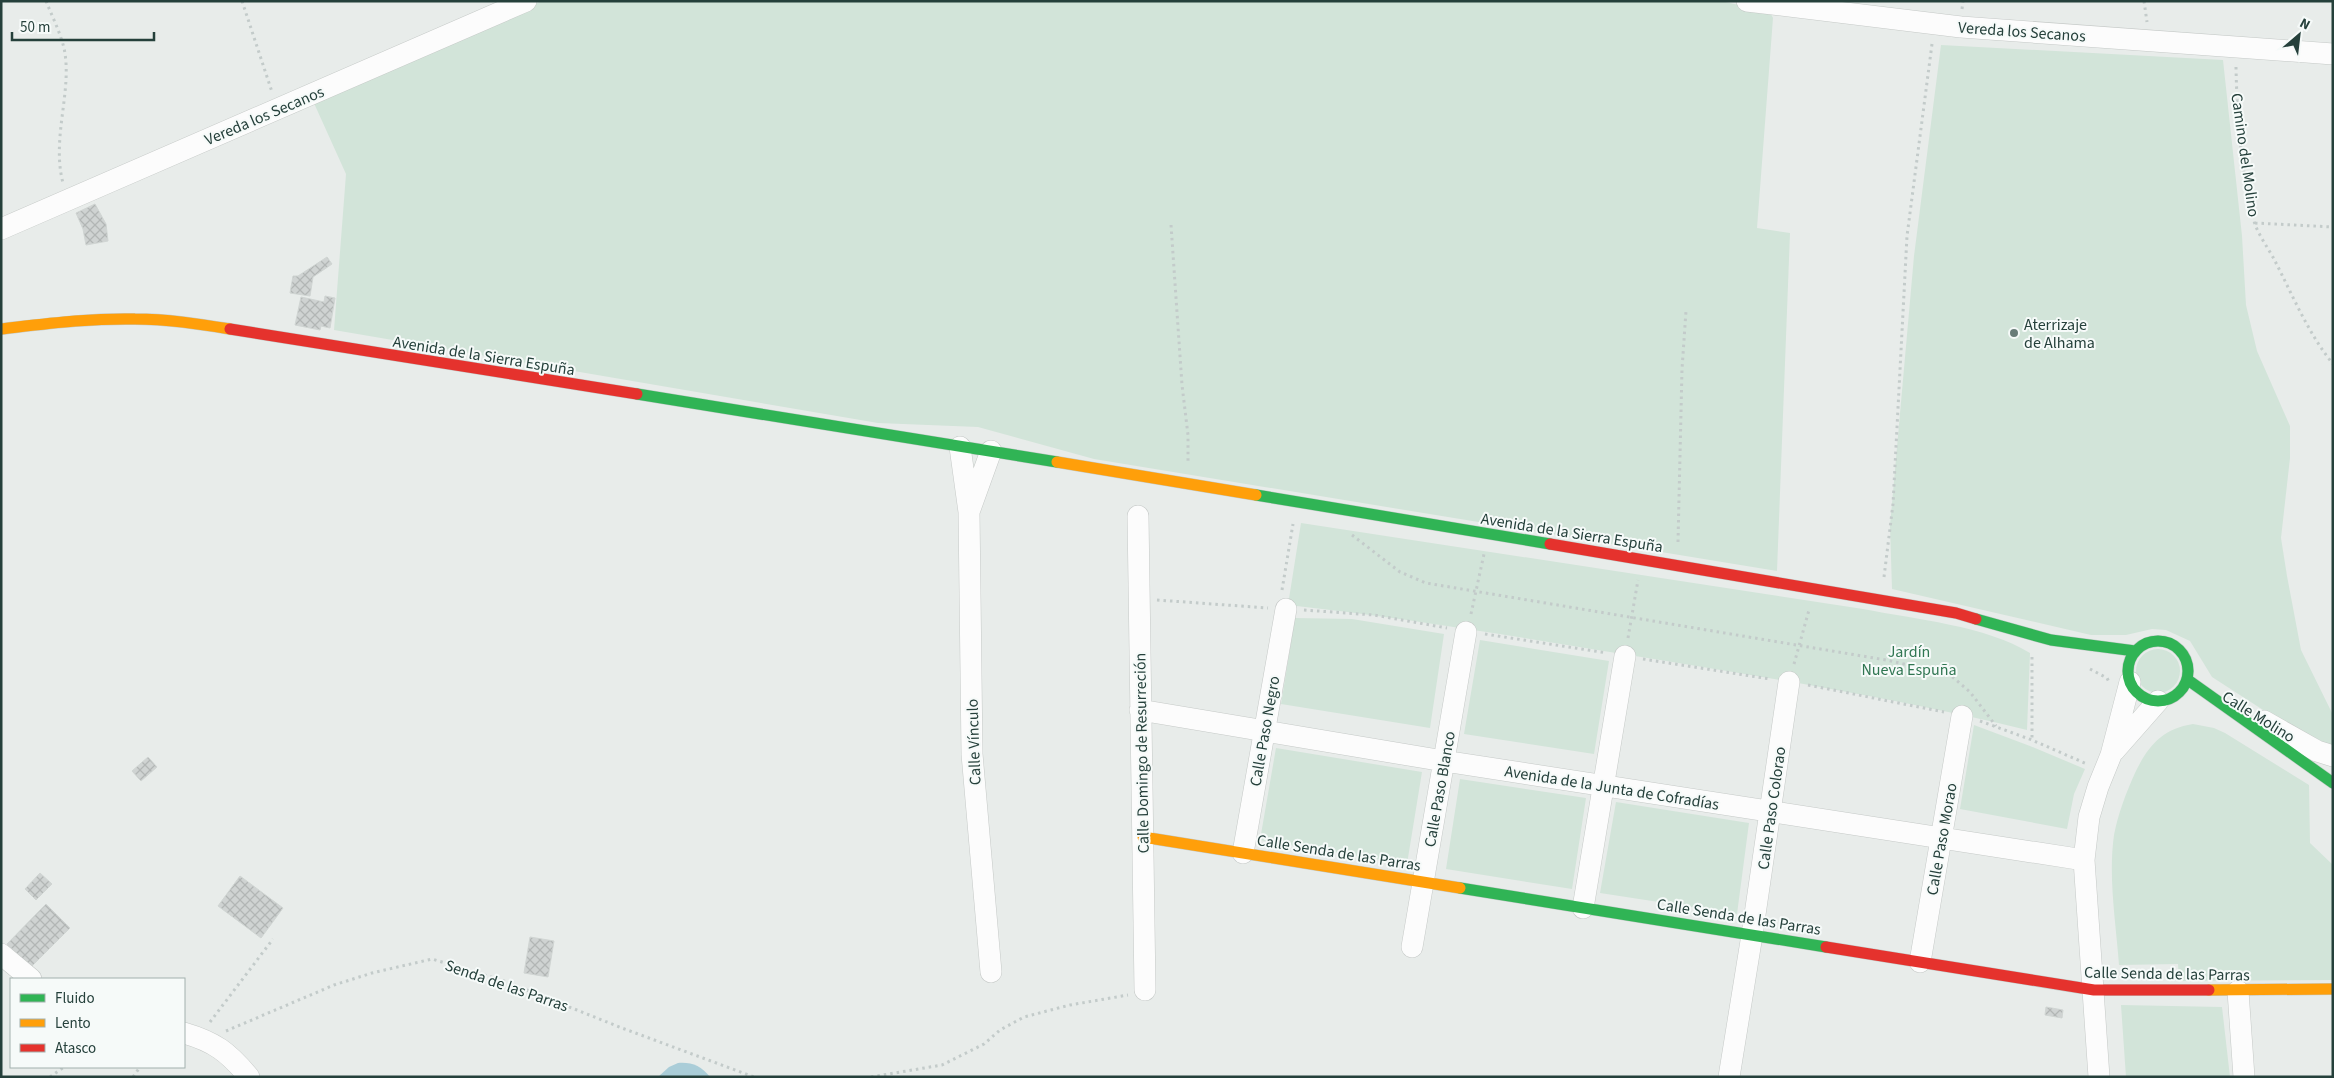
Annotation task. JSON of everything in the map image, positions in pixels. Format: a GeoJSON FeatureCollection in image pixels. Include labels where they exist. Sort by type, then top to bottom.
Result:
{"type":"FeatureCollection","features":[{"type":"Feature","properties":{"kind":"main road","name":"Avenida de la Sierra Espuña"},"geometry":{"type":"LineString","coordinates":[[1,329],[71,321],[135,319],[184,322],[963,442],[991,451],[1187,485],[1678,565],[1956,613],[2051,640],[2135,651]]}},
{"type":"Feature","properties":{"kind":"main road","name":"Avenida de la Sierra Espuña"},"geometry":{"type":"LineString","coordinates":[[1018,444],[1086,467]]}},
{"type":"Feature","properties":{"kind":"main road","name":"Avenida de la Sierra Espuña"},"geometry":{"type":"LineString","coordinates":[[2051,640],[2085,662]]}},
{"type":"Feature","properties":{"kind":"main road"},"geometry":{"type":"LineString","coordinates":[[2123,682],[2130,660],[2135,651],[2143,644],[2152,640],[2163,640],[2173,644],[2181,650],[2187,659],[2188,675],[2179,694],[2161,701]]}},
{"type":"Feature","properties":{"kind":"main road"},"geometry":{"type":"LineString","coordinates":[[2112,670],[2123,682],[2141,696],[2182,704]]}},
{"type":"Feature","properties":{"kind":"main road"},"geometry":{"type":"LineString","coordinates":[[2188,675],[2279,747],[2333,783]]}},
{"type":"Feature","properties":{"kind":"main road"},"geometry":{"type":"LineString","coordinates":[[2224,720],[2279,747]]}},
{"type":"Feature","properties":{"kind":"main road","name":"Calle Senda de las Parras"},"geometry":{"type":"LineString","coordinates":[[1143,837],[2094,990],[2238,991],[2333,989]]}},
{"type":"Feature","properties":{"kind":"street","name":"Vereda los Secanos"},"geometry":{"type":"LineString","coordinates":[[1,229],[526,1]]}},
{"type":"Feature","properties":{"kind":"street","name":"Vereda los Secanos"},"geometry":{"type":"LineString","coordinates":[[1747,1],[1934,24],[2333,54]]}},
{"type":"Feature","properties":{"kind":"street","name":"Calle Vínculo"},"geometry":{"type":"LineString","coordinates":[[963,442],[969,512],[972,754],[991,972]]}},
{"type":"Feature","properties":{"kind":"street","name":"Calle Vínculo"},"geometry":{"type":"LineString","coordinates":[[969,512],[991,451]]}},
{"type":"Feature","properties":{"kind":"street","name":"Calle Domingo de Resurreción"},"geometry":{"type":"LineString","coordinates":[[1138,516],[1145,990]]}},
{"type":"Feature","properties":{"kind":"street","name":"Calle Paso Negro"},"geometry":{"type":"LineString","coordinates":[[1243,853],[1283,609]]}},
{"type":"Feature","properties":{"kind":"street","name":"Calle Paso Blanco"},"geometry":{"type":"LineString","coordinates":[[1412,947],[1466,632]]}},
{"type":"Feature","properties":{"kind":"street"},"geometry":{"type":"LineString","coordinates":[[1583,908],[1626,656]]}},
{"type":"Feature","properties":{"kind":"street","name":"Calle Molino"},"geometry":{"type":"LineString","coordinates":[[2188,675],[2317,751],[2333,756]]}},
{"type":"Feature","properties":{"kind":"street","name":"Calle Paso Colorao"},"geometry":{"type":"LineString","coordinates":[[1729,1077],[1789,682]]}},
{"type":"Feature","properties":{"kind":"street"},"geometry":{"type":"LineString","coordinates":[[2099,1077],[2084,860],[2089,817],[2107,763],[2123,682]]}},
{"type":"Feature","properties":{"kind":"street"},"geometry":{"type":"LineString","coordinates":[[2107,763],[2161,701]]}},
{"type":"Feature","properties":{"kind":"street","name":"Avenida de la Junta de Cofradías"},"geometry":{"type":"LineString","coordinates":[[1140,710],[1444,761],[2084,860]]}},
{"type":"Feature","properties":{"kind":"street","name":"Calle Paso Morao"},"geometry":{"type":"LineString","coordinates":[[1920,962],[1962,716]]}},
{"type":"Feature","properties":{"kind":"street"},"geometry":{"type":"LineString","coordinates":[[1,954],[30,978]]}},
{"type":"Feature","properties":{"kind":"street"},"geometry":{"type":"LineString","coordinates":[[2238,991],[2244,1077]]}},
{"type":"Feature","properties":{"kind":"street"},"geometry":{"type":"LineString","coordinates":[[193,1036],[219,1047],[230,1055],[249,1077]]}},
{"type":"Feature","properties":{"kind":"path"},"geometry":{"type":"LineString","coordinates":[[46,1],[64,50],[65,80],[60,130],[59,170],[67,200]]}},
{"type":"Feature","properties":{"kind":"path"},"geometry":{"type":"LineString","coordinates":[[242,1],[278,109]]}},
{"type":"Feature","properties":{"kind":"path"},"geometry":{"type":"LineString","coordinates":[[1884,579],[1892,504],[1907,236],[1934,24]]}},
{"type":"Feature","properties":{"kind":"path","name":"Camino del Molino"},"geometry":{"type":"LineString","coordinates":[[2236,46],[2237,114],[2254,224],[2276,262],[2295,304],[2323,352],[2333,364]]}},
{"type":"Feature","properties":{"kind":"path"},"geometry":{"type":"LineString","coordinates":[[2254,224],[2333,227]]}},
{"type":"Feature","properties":{"kind":"path"},"geometry":{"type":"LineString","coordinates":[[1171,226],[1182,385],[1188,435],[1187,485]]}},
{"type":"Feature","properties":{"kind":"path"},"geometry":{"type":"LineString","coordinates":[[1678,565],[1682,369],[1686,311]]}},
{"type":"Feature","properties":{"kind":"path"},"geometry":{"type":"LineString","coordinates":[[1283,609],[1294,516]]}},
{"type":"Feature","properties":{"kind":"path"},"geometry":{"type":"LineString","coordinates":[[1347,529],[1356,540],[1400,572],[1426,583],[1799,645],[1949,674],[1970,692],[1997,726]]}},
{"type":"Feature","properties":{"kind":"path"},"geometry":{"type":"LineString","coordinates":[[1466,632],[1485,548]]}},
{"type":"Feature","properties":{"kind":"path"},"geometry":{"type":"LineString","coordinates":[[1626,656],[1640,572]]}},
{"type":"Feature","properties":{"kind":"path"},"geometry":{"type":"LineString","coordinates":[[1152,600],[1374,615],[1466,632],[1789,682],[1962,716],[2107,763]]}},
{"type":"Feature","properties":{"kind":"path"},"geometry":{"type":"LineString","coordinates":[[1789,682],[1810,608]]}},
{"type":"Feature","properties":{"kind":"path"},"geometry":{"type":"LineString","coordinates":[[2032,653],[2032,740]]}},
{"type":"Feature","properties":{"kind":"path"},"geometry":{"type":"LineString","coordinates":[[2085,662],[2107,678],[2123,682]]}},
{"type":"Feature","properties":{"kind":"path"},"geometry":{"type":"LineString","coordinates":[[193,1036],[210,1022],[273,939]]}},
{"type":"Feature","properties":{"kind":"path","name":"Senda de las Parras"},"geometry":{"type":"LineString","coordinates":[[193,1036],[237,1027],[334,985],[372,973],[432,959],[504,981],[622,1028],[754,1077]]}},
{"type":"Feature","properties":{"kind":"path"},"geometry":{"type":"LineString","coordinates":[[871,1077],[942,1065],[984,1044],[1000,1030],[1024,1017],[1070,1005],[1145,990]]}},
{"type":"Feature","properties":{"kind":"path"},"geometry":{"type":"LineString","coordinates":[[50,1077],[63,1068]]}},
{"type":"Feature","properties":{"kind":"green space"},"geometry":{"type":"Polygon","coordinates":[[[542,1],[1721,1],[1770,12],[1773,18],[1757,228],[1790,233],[1777,571],[1094,459],[978,427],[878,423],[334,330],[346,174],[313,101],[542,1]]]}},
{"type":"Feature","properties":{"kind":"green space"},"geometry":{"type":"Polygon","coordinates":[[[1941,45],[2223,60],[2242,236],[2246,305],[2257,351],[2290,426],[2290,458],[2281,538],[2287,576],[2301,650],[2333,715],[2333,747],[2274,717],[2212,677],[2190,641],[2166,630],[2152,629],[2126,635],[2091,635],[1892,589],[1890,526],[1914,256],[1941,45]]]}},
{"type":"Feature","properties":{"kind":"green space","name":"Jardín Nueva Espuña"},"geometry":{"type":"Polygon","coordinates":[[[1301,523],[1863,609],[1972,630],[1993,636],[2030,653],[2027,730],[1925,707],[1771,678],[1452,627],[1288,605],[1301,523]]]}},
{"type":"Feature","properties":{"kind":"green space"},"geometry":{"type":"Polygon","coordinates":[[[1295,618],[1352,619],[1444,634],[1430,728],[1281,704],[1295,618]]]}},
{"type":"Feature","properties":{"kind":"green space"},"geometry":{"type":"Polygon","coordinates":[[[1480,640],[1609,661],[1594,754],[1464,734],[1480,640]]]}},
{"type":"Feature","properties":{"kind":"green space"},"geometry":{"type":"Polygon","coordinates":[[[2158,649],[2170,653],[2176,659],[2180,671],[2176,683],[2170,689],[2158,693],[2146,689],[2140,683],[2136,671],[2140,659],[2146,653],[2158,649]]]}},
{"type":"Feature","properties":{"kind":"green space"},"geometry":{"type":"Polygon","coordinates":[[[2193,724],[2214,728],[2225,733],[2309,785],[2310,843],[2333,865],[2333,980],[2179,981],[2178,964],[2119,965],[2113,900],[2112,851],[2120,811],[2135,773],[2151,747],[2157,740],[2173,730],[2193,724]]]}},
{"type":"Feature","properties":{"kind":"green space"},"geometry":{"type":"Polygon","coordinates":[[[1974,725],[2085,769],[2074,794],[2067,829],[1960,809],[1974,725]]]}},
{"type":"Feature","properties":{"kind":"green space"},"geometry":{"type":"Polygon","coordinates":[[[1276,748],[1422,772],[1407,864],[1260,840],[1276,748]]]}},
{"type":"Feature","properties":{"kind":"green space"},"geometry":{"type":"Polygon","coordinates":[[[1460,779],[1586,798],[1572,889],[1446,869],[1460,779]]]}},
{"type":"Feature","properties":{"kind":"green space"},"geometry":{"type":"Polygon","coordinates":[[[1616,802],[1749,823],[1737,914],[1600,893],[1616,802]]]}},
{"type":"Feature","properties":{"kind":"green space"},"geometry":{"type":"Polygon","coordinates":[[[2121,1005],[2222,1007],[2230,1077],[2126,1077],[2121,1005]]]}},
{"type":"Feature","properties":{"kind":"water"},"geometry":{"type":"Polygon","coordinates":[[[678,1063],[688,1063],[696,1066],[710,1077],[658,1077],[669,1067],[678,1063]]]}},
{"type":"Feature","properties":{"kind":"building"},"geometry":{"type":"Polygon","coordinates":[[[95,204],[106,224],[108,241],[86,245],[83,229],[76,213],[95,204]]]}},
{"type":"Feature","properties":{"kind":"building"},"geometry":{"type":"Polygon","coordinates":[[[327,257],[332,264],[313,277],[310,296],[290,293],[293,276],[298,276],[327,257]]]}},
{"type":"Feature","properties":{"kind":"building"},"geometry":{"type":"Polygon","coordinates":[[[325,296],[335,298],[330,328],[321,326],[320,330],[295,325],[301,297],[324,302],[325,296]]]}},
{"type":"Feature","properties":{"kind":"building"},"geometry":{"type":"Polygon","coordinates":[[[148,757],[157,767],[141,781],[132,771],[148,757]]]}},
{"type":"Feature","properties":{"kind":"building"},"geometry":{"type":"Polygon","coordinates":[[[40,873],[52,884],[36,900],[25,889],[40,873]]]}},
{"type":"Feature","properties":{"kind":"building"},"geometry":{"type":"Polygon","coordinates":[[[240,876],[283,908],[261,938],[218,906],[240,876]]]}},
{"type":"Feature","properties":{"kind":"building"},"geometry":{"type":"Polygon","coordinates":[[[46,904],[70,928],[31,967],[7,944],[46,904]]]}},
{"type":"Feature","properties":{"kind":"building"},"geometry":{"type":"Polygon","coordinates":[[[530,937],[554,941],[548,977],[524,973],[530,937]]]}},
{"type":"Feature","properties":{"kind":"building"},"geometry":{"type":"Polygon","coordinates":[[[2046,1007],[2063,1010],[2062,1018],[2045,1015],[2046,1007]]]}},
{"type":"Feature","properties":{"kind":"traffic: fast"},"geometry":{"type":"LineString","coordinates":[[637,394],[1057,462]]}},
{"type":"Feature","properties":{"kind":"traffic: fast"},"geometry":{"type":"LineString","coordinates":[[1256,495],[1550,544]]}},
{"type":"Feature","properties":{"kind":"traffic: fast"},"geometry":{"type":"LineString","coordinates":[[1976,619],[2051,640],[2135,651]]}},
{"type":"Feature","properties":{"kind":"traffic: fast"},"geometry":{"type":"LineString","coordinates":[[2152,641],[2164,641],[2180,649],[2186,659],[2188,671],[2186,683],[2180,693],[2164,701],[2152,701],[2136,693],[2128,677],[2128,665],[2136,649],[2152,641]]}},
{"type":"Feature","properties":{"kind":"traffic: fast"},"geometry":{"type":"LineString","coordinates":[[2188,680],[2333,783]]}},
{"type":"Feature","properties":{"kind":"traffic: fast"},"geometry":{"type":"LineString","coordinates":[[1460,888],[1826,947]]}},
{"type":"Feature","properties":{"kind":"traffic: slow"},"geometry":{"type":"LineString","coordinates":[[1,329],[101,319],[147,319],[230,329]]}},
{"type":"Feature","properties":{"kind":"traffic: slow"},"geometry":{"type":"LineString","coordinates":[[1057,462],[1256,495]]}},
{"type":"Feature","properties":{"kind":"traffic: slow"},"geometry":{"type":"LineString","coordinates":[[1143,837],[1460,888]]}},
{"type":"Feature","properties":{"kind":"traffic: slow"},"geometry":{"type":"LineString","coordinates":[[2209,990],[2333,989]]}},
{"type":"Feature","properties":{"kind":"traffic: jam"},"geometry":{"type":"LineString","coordinates":[[230,329],[637,394]]}},
{"type":"Feature","properties":{"kind":"traffic: jam"},"geometry":{"type":"LineString","coordinates":[[1550,544],[1956,613],[1976,619]]}},
{"type":"Feature","properties":{"kind":"traffic: jam"},"geometry":{"type":"LineString","coordinates":[[1826,947],[2094,990],[2209,990]]}},
{"type":"Feature","properties":{"kind":"place","name":"Aterrizaje de Alhama"},"geometry":{"type":"Point","coordinates":[2014,333]}}]}
